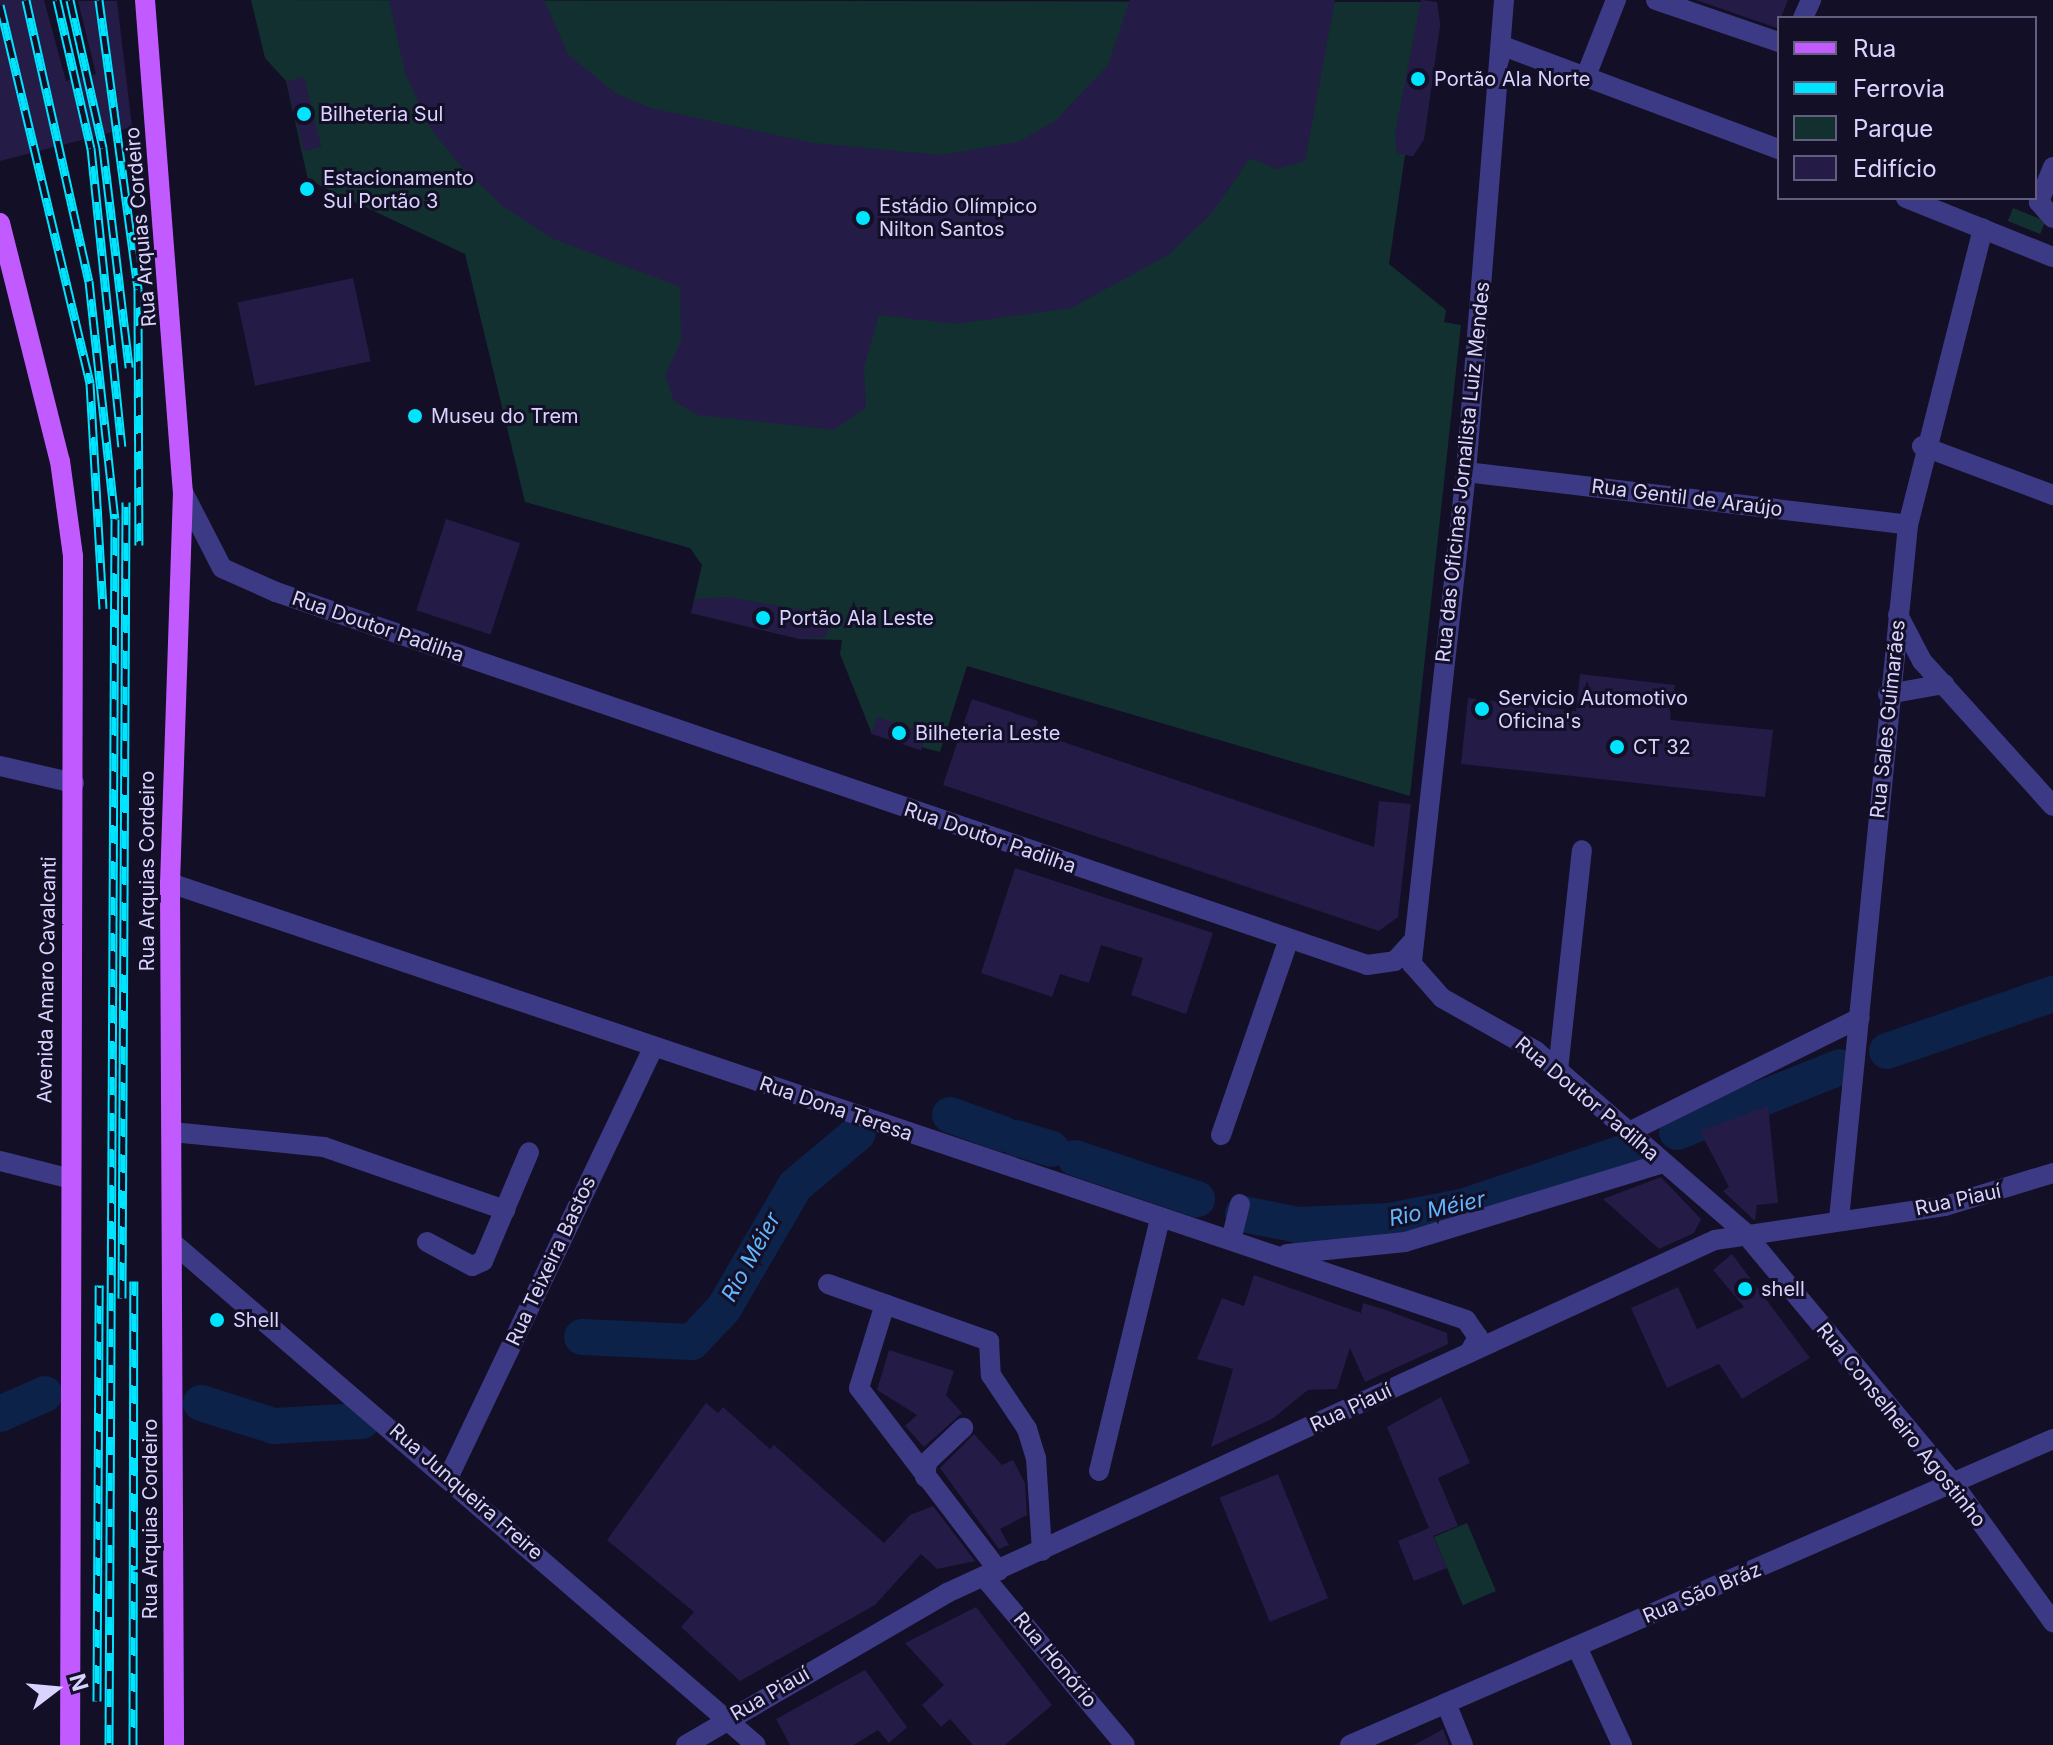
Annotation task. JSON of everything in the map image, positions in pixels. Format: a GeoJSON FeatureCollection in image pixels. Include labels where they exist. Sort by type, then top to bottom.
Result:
{"type":"FeatureCollection","features":[{"type":"Feature","properties":{"kind":"main road","name":"Rua Arquias Cordeiro"},"geometry":{"type":"LineString","coordinates":[[145,0],[183,492],[170,883],[174,1745]]}},
{"type":"Feature","properties":{"kind":"main road","name":"Avenida Amaro Cavalcanti"},"geometry":{"type":"LineString","coordinates":[[0,223],[69,510],[74,783],[67,1178],[70,1745]]}},
{"type":"Feature","properties":{"kind":"street","name":"Rua das Oficinas Jornalista Luiz Mendes"},"geometry":{"type":"LineString","coordinates":[[1411,943],[1466,472],[1503,46],[1504,0]]}},
{"type":"Feature","properties":{"kind":"street"},"geometry":{"type":"LineString","coordinates":[[1586,76],[1616,0]]}},
{"type":"Feature","properties":{"kind":"street"},"geometry":{"type":"LineString","coordinates":[[1656,0],[1777,41]]}},
{"type":"Feature","properties":{"kind":"street"},"geometry":{"type":"LineString","coordinates":[[1503,46],[1777,148]]}},
{"type":"Feature","properties":{"kind":"street"},"geometry":{"type":"LineString","coordinates":[[2053,167],[2039,202],[2053,218]]}},
{"type":"Feature","properties":{"kind":"street"},"geometry":{"type":"LineString","coordinates":[[1911,200],[2053,257]]}},
{"type":"Feature","properties":{"kind":"street","name":"Rua Sales Guimarães"},"geometry":{"type":"LineString","coordinates":[[1839,1219],[1888,694],[1908,525],[1922,446],[1983,228]]}},
{"type":"Feature","properties":{"kind":"street"},"geometry":{"type":"LineString","coordinates":[[1922,446],[2053,495]]}},
{"type":"Feature","properties":{"kind":"street","name":"Rua Gentil de Araújo"},"geometry":{"type":"LineString","coordinates":[[1466,472],[1908,525]]}},
{"type":"Feature","properties":{"kind":"street","name":"Rua Doutor Padilha"},"geometry":{"type":"LineString","coordinates":[[183,492],[222,568],[276,592],[1367,965],[1395,961],[1411,943]]}},
{"type":"Feature","properties":{"kind":"street"},"geometry":{"type":"LineString","coordinates":[[1898,615],[1914,650],[2053,806]]}},
{"type":"Feature","properties":{"kind":"street"},"geometry":{"type":"LineString","coordinates":[[1888,694],[1944,684]]}},
{"type":"Feature","properties":{"kind":"street"},"geometry":{"type":"LineString","coordinates":[[0,766],[74,783]]}},
{"type":"Feature","properties":{"kind":"street"},"geometry":{"type":"LineString","coordinates":[[1558,1070],[1582,850]]}},
{"type":"Feature","properties":{"kind":"street","name":"Rua Dona Teresa"},"geometry":{"type":"LineString","coordinates":[[170,883],[1160,1219],[1235,1221],[1275,1254],[1466,1320],[1478,1337],[1469,1353]]}},
{"type":"Feature","properties":{"kind":"street"},"geometry":{"type":"LineString","coordinates":[[1221,1135],[1289,939]]}},
{"type":"Feature","properties":{"kind":"street","name":"Rua Doutor Padilha"},"geometry":{"type":"LineString","coordinates":[[1411,943],[1421,980],[1558,1070],[1743,1231]]}},
{"type":"Feature","properties":{"kind":"street"},"geometry":{"type":"LineString","coordinates":[[1631,1131],[1860,1018]]}},
{"type":"Feature","properties":{"kind":"street","name":"Rua Teixeira Bastos"},"geometry":{"type":"LineString","coordinates":[[449,1476],[654,1047]]}},
{"type":"Feature","properties":{"kind":"street"},"geometry":{"type":"LineString","coordinates":[[172,1132],[324,1147],[505,1210]]}},
{"type":"Feature","properties":{"kind":"street"},"geometry":{"type":"LineString","coordinates":[[427,1242],[472,1266],[483,1261],[529,1152]]}},
{"type":"Feature","properties":{"kind":"street"},"geometry":{"type":"LineString","coordinates":[[0,1161],[67,1178]]}},
{"type":"Feature","properties":{"kind":"street"},"geometry":{"type":"LineString","coordinates":[[1275,1254],[1405,1242],[1664,1163]]}},
{"type":"Feature","properties":{"kind":"street","name":"Rua Piauí"},"geometry":{"type":"LineString","coordinates":[[686,1745],[727,1719],[991,1574],[1469,1353],[1743,1231],[1945,1206],[2053,1173]]}},
{"type":"Feature","properties":{"kind":"street"},"geometry":{"type":"LineString","coordinates":[[1099,1471],[1160,1219]]}},
{"type":"Feature","properties":{"kind":"street","name":"Rua Conselheiro Agostinho"},"geometry":{"type":"LineString","coordinates":[[1743,1231],[1952,1482],[2053,1622]]}},
{"type":"Feature","properties":{"kind":"street","name":"Rua Junqueira Freire"},"geometry":{"type":"LineString","coordinates":[[173,1243],[449,1476],[756,1745]]}},
{"type":"Feature","properties":{"kind":"street"},"geometry":{"type":"LineString","coordinates":[[828,1284],[989,1341],[991,1375],[1027,1429],[1036,1458],[1042,1551]]}},
{"type":"Feature","properties":{"kind":"street","name":"Rua Honório"},"geometry":{"type":"LineString","coordinates":[[885,1304],[859,1388],[991,1574],[1125,1745]]}},
{"type":"Feature","properties":{"kind":"street"},"geometry":{"type":"LineString","coordinates":[[925,1477],[927,1462],[963,1428]]}},
{"type":"Feature","properties":{"kind":"street","name":"Rua São Bráz"},"geometry":{"type":"LineString","coordinates":[[1350,1745],[2053,1439]]}},
{"type":"Feature","properties":{"kind":"street"},"geometry":{"type":"LineString","coordinates":[[1577,1647],[1622,1745]]}},
{"type":"Feature","properties":{"kind":"street"},"geometry":{"type":"LineString","coordinates":[[1446,1703],[1463,1745]]}},
{"type":"Feature","properties":{"kind":"green space"},"geometry":{"type":"Polygon","coordinates":[[[251,0],[1437,2],[1440,25],[1424,139],[1413,156],[1405,155],[1389,264],[1446,310],[1444,322],[1461,325],[1410,796],[967,666],[940,752],[872,734],[840,654],[842,640],[800,639],[691,613],[702,565],[690,548],[525,502],[465,254],[308,180],[286,81],[265,58],[251,0]]]}},
{"type":"Feature","properties":{"kind":"green space"},"geometry":{"type":"Polygon","coordinates":[[[2013,208],[2045,221],[2040,234],[2008,221],[2013,208]]]}},
{"type":"Feature","properties":{"kind":"green space"},"geometry":{"type":"Polygon","coordinates":[[[1467,1523],[1496,1591],[1463,1605],[1434,1537],[1467,1523]]]}},
{"type":"Feature","properties":{"kind":"building"},"geometry":{"type":"Polygon","coordinates":[[[0,0],[44,0],[66,81],[96,74],[78,1],[117,1],[132,127],[0,161],[0,0]]]}},
{"type":"Feature","properties":{"kind":"building","name":"Estádio Olímpico Nilton Santos"},"geometry":{"type":"Polygon","coordinates":[[[389,0],[544,0],[568,54],[615,93],[651,108],[813,143],[941,155],[1018,142],[1055,121],[1108,65],[1130,0],[1335,0],[1305,161],[1277,169],[1250,158],[1212,213],[1168,255],[1071,308],[956,324],[879,315],[864,367],[866,407],[834,430],[697,415],[674,401],[665,376],[681,341],[680,287],[551,238],[501,205],[459,164],[431,129],[405,73],[389,0]]]}},
{"type":"Feature","properties":{"kind":"building","name":"Portão Ala Norte"},"geometry":{"type":"Polygon","coordinates":[[[1421,0],[1437,2],[1440,25],[1424,139],[1413,156],[1397,153],[1395,133],[1421,0]]]}},
{"type":"Feature","properties":{"kind":"building"},"geometry":{"type":"Polygon","coordinates":[[[1696,0],[1788,0],[1782,16],[1777,16],[1777,28],[1696,0]]]}},
{"type":"Feature","properties":{"kind":"building","name":"Bilheteria Sul"},"geometry":{"type":"Polygon","coordinates":[[[304,77],[321,147],[304,151],[287,81],[304,77]]]}},
{"type":"Feature","properties":{"kind":"building"},"geometry":{"type":"Polygon","coordinates":[[[353,278],[371,361],[255,386],[238,303],[353,278]]]}},
{"type":"Feature","properties":{"kind":"building"},"geometry":{"type":"Polygon","coordinates":[[[446,519],[520,543],[491,634],[416,610],[446,519]]]}},
{"type":"Feature","properties":{"kind":"building","name":"Portão Ala Leste"},"geometry":{"type":"Polygon","coordinates":[[[728,597],[808,611],[830,623],[826,637],[800,639],[691,613],[695,599],[728,597]]]}},
{"type":"Feature","properties":{"kind":"building","name":"CT 32"},"geometry":{"type":"Polygon","coordinates":[[[1580,674],[1675,685],[1670,720],[1773,730],[1765,797],[1461,764],[1468,698],[1576,711],[1580,674]]]}},
{"type":"Feature","properties":{"kind":"building"},"geometry":{"type":"Polygon","coordinates":[[[972,699],[1038,721],[1034,732],[1374,847],[1379,801],[1411,804],[1398,917],[1379,931],[943,785],[972,699]]]}},
{"type":"Feature","properties":{"kind":"building","name":"Bilheteria Leste"},"geometry":{"type":"Polygon","coordinates":[[[877,717],[926,733],[921,750],[871,734],[877,717]]]}},
{"type":"Feature","properties":{"kind":"building"},"geometry":{"type":"Polygon","coordinates":[[[1015,868],[1213,933],[1186,1014],[1131,995],[1143,958],[1101,945],[1089,983],[1060,974],[1052,997],[981,973],[1015,868]]]}},
{"type":"Feature","properties":{"kind":"building"},"geometry":{"type":"Polygon","coordinates":[[[1768,1106],[1778,1203],[1757,1205],[1755,1221],[1723,1191],[1729,1187],[1700,1131],[1768,1106]]]}},
{"type":"Feature","properties":{"kind":"building"},"geometry":{"type":"Polygon","coordinates":[[[1661,1177],[1701,1219],[1694,1233],[1659,1249],[1603,1199],[1661,1177]]]}},
{"type":"Feature","properties":{"kind":"building"},"geometry":{"type":"Polygon","coordinates":[[[1732,1254],[1810,1358],[1742,1399],[1719,1364],[1667,1388],[1631,1308],[1678,1287],[1697,1329],[1744,1307],[1713,1270],[1732,1254]]]}},
{"type":"Feature","properties":{"kind":"building"},"geometry":{"type":"Polygon","coordinates":[[[1254,1275],[1361,1313],[1363,1303],[1386,1310],[1447,1333],[1448,1344],[1365,1382],[1350,1348],[1337,1389],[1308,1390],[1272,1419],[1211,1447],[1233,1369],[1197,1359],[1222,1298],[1244,1306],[1254,1275]]]}},
{"type":"Feature","properties":{"kind":"building"},"geometry":{"type":"Polygon","coordinates":[[[889,1350],[954,1371],[946,1395],[962,1413],[924,1447],[905,1426],[917,1415],[877,1390],[889,1350]]]}},
{"type":"Feature","properties":{"kind":"building"},"geometry":{"type":"Polygon","coordinates":[[[1441,1397],[1470,1463],[1438,1478],[1458,1526],[1433,1536],[1447,1568],[1414,1581],[1398,1541],[1429,1528],[1387,1427],[1441,1397]]]}},
{"type":"Feature","properties":{"kind":"building"},"geometry":{"type":"Polygon","coordinates":[[[706,1403],[718,1413],[723,1407],[770,1449],[774,1445],[884,1543],[910,1515],[933,1506],[975,1561],[937,1569],[921,1554],[875,1605],[740,1681],[681,1627],[694,1612],[607,1540],[706,1403]]]}},
{"type":"Feature","properties":{"kind":"building"},"geometry":{"type":"Polygon","coordinates":[[[974,1434],[1002,1465],[1013,1460],[1025,1483],[1027,1515],[1000,1529],[1009,1545],[999,1549],[940,1468],[974,1434]]]}},
{"type":"Feature","properties":{"kind":"building"},"geometry":{"type":"Polygon","coordinates":[[[1278,1474],[1328,1598],[1270,1622],[1220,1498],[1278,1474]]]}},
{"type":"Feature","properties":{"kind":"building"},"geometry":{"type":"Polygon","coordinates":[[[976,1607],[1052,1705],[1005,1745],[973,1745],[950,1719],[941,1727],[922,1705],[944,1685],[905,1643],[976,1607]]]}},
{"type":"Feature","properties":{"kind":"building"},"geometry":{"type":"Polygon","coordinates":[[[865,1670],[907,1727],[889,1743],[878,1730],[854,1745],[790,1745],[776,1719],[865,1670]]]}},
{"type":"Feature","properties":{"kind":"building"},"geometry":{"type":"Polygon","coordinates":[[[1443,1729],[1449,1745],[1414,1745],[1443,1729]]]}},
{"type":"Feature","properties":{"kind":"waterway","name":"Rio Méier"},"geometry":{"type":"LineString","coordinates":[[1887,1051],[2053,994]]}},
{"type":"Feature","properties":{"kind":"waterway","name":"Rio Méier"},"geometry":{"type":"LineString","coordinates":[[1677,1132],[1840,1067]]}},
{"type":"Feature","properties":{"kind":"waterway","name":"Rio Méier"},"geometry":{"type":"LineString","coordinates":[[950,1115],[1003,1134]]}},
{"type":"Feature","properties":{"kind":"waterway","name":"Rio Méier"},"geometry":{"type":"LineString","coordinates":[[582,1337],[692,1342],[724,1308],[795,1186],[858,1133]]}},
{"type":"Feature","properties":{"kind":"waterway","name":"Rio Méier"},"geometry":{"type":"LineString","coordinates":[[1016,1138],[1051,1149]]}},
{"type":"Feature","properties":{"kind":"waterway","name":"Rio Méier"},"geometry":{"type":"LineString","coordinates":[[1243,1214],[1298,1225],[1390,1221],[1465,1206],[1625,1152]]}},
{"type":"Feature","properties":{"kind":"waterway","name":"Rio Méier"},"geometry":{"type":"LineString","coordinates":[[1075,1158],[1197,1199]]}},
{"type":"Feature","properties":{"kind":"waterway","name":"Rio Méier"},"geometry":{"type":"LineString","coordinates":[[0,1414],[45,1394]]}},
{"type":"Feature","properties":{"kind":"waterway","name":"Rio Méier"},"geometry":{"type":"LineString","coordinates":[[201,1403],[274,1426],[362,1421]]}},
{"type":"Feature","properties":{"kind":"railway"},"geometry":{"type":"LineString","coordinates":[[26,0],[89,281],[115,519],[109,1745]]}},
{"type":"Feature","properties":{"kind":"railway"},"geometry":{"type":"LineString","coordinates":[[57,0],[91,148],[122,446]]}},
{"type":"Feature","properties":{"kind":"railway"},"geometry":{"type":"LineString","coordinates":[[70,0],[103,148],[129,367]]}},
{"type":"Feature","properties":{"kind":"railway"},"geometry":{"type":"LineString","coordinates":[[99,0],[138,289],[139,545]]}},
{"type":"Feature","properties":{"kind":"railway"},"geometry":{"type":"LineString","coordinates":[[0,5],[90,383],[103,609]]}},
{"type":"Feature","properties":{"kind":"railway"},"geometry":{"type":"LineString","coordinates":[[122,1298],[126,502]]}},
{"type":"Feature","properties":{"kind":"railway"},"geometry":{"type":"LineString","coordinates":[[133,1745],[134,1281]]}},
{"type":"Feature","properties":{"kind":"railway"},"geometry":{"type":"LineString","coordinates":[[97,1701],[99,1285]]}},
{"type":"Feature","properties":{"kind":"place","name":"Portão Ala Norte"},"geometry":{"type":"Point","coordinates":[1418,79]}},
{"type":"Feature","properties":{"kind":"place","name":"Bilheteria Sul"},"geometry":{"type":"Point","coordinates":[304,114]}},
{"type":"Feature","properties":{"kind":"place","name":"Estacionamento Sul Portão 3"},"geometry":{"type":"Point","coordinates":[307,189]}},
{"type":"Feature","properties":{"kind":"place","name":"Estádio Olímpico Nilton Santos"},"geometry":{"type":"Point","coordinates":[863,218]}},
{"type":"Feature","properties":{"kind":"place","name":"Museu do Trem"},"geometry":{"type":"Point","coordinates":[415,416]}},
{"type":"Feature","properties":{"kind":"place","name":"Portão Ala Leste"},"geometry":{"type":"Point","coordinates":[763,618]}},
{"type":"Feature","properties":{"kind":"place","name":"Servicio Automotivo Oficina's"},"geometry":{"type":"Point","coordinates":[1482,709]}},
{"type":"Feature","properties":{"kind":"place","name":"Bilheteria Leste"},"geometry":{"type":"Point","coordinates":[899,733]}},
{"type":"Feature","properties":{"kind":"place","name":"CT 32"},"geometry":{"type":"Point","coordinates":[1617,747]}},
{"type":"Feature","properties":{"kind":"place","name":"shell"},"geometry":{"type":"Point","coordinates":[1745,1289]}},
{"type":"Feature","properties":{"kind":"place","name":"Shell"},"geometry":{"type":"Point","coordinates":[217,1320]}}]}
